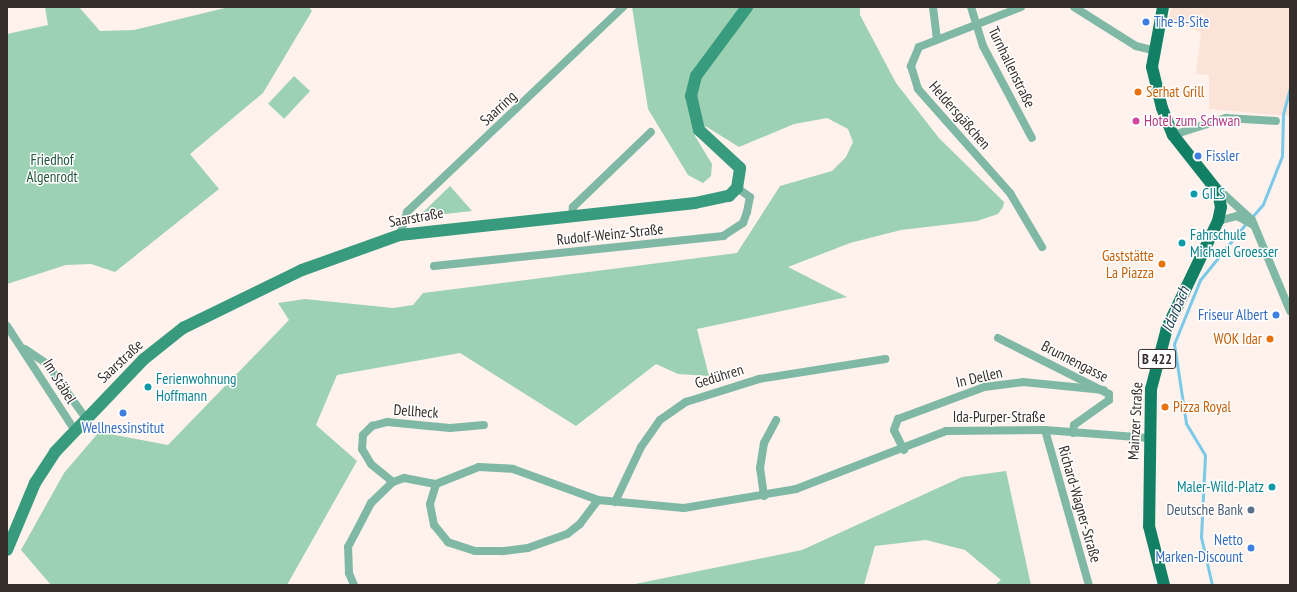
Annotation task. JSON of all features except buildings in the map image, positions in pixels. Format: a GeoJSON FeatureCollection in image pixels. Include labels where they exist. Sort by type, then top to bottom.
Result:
{"type":"FeatureCollection","features":[{"type":"Feature","properties":{"kind":"main road","name":"B 422"},"geometry":{"type":"LineString","coordinates":[[1163,7],[1152,50],[1155,84],[1173,135],[1211,183],[1221,201],[1218,221]]}},
{"type":"Feature","properties":{"kind":"main road","name":"Mainzer Straße"},"geometry":{"type":"LineString","coordinates":[[1164,585],[1149,526],[1149,438],[1151,389],[1157,359],[1176,305],[1218,221]]}},
{"type":"Feature","properties":{"kind":"street","name":"Saarring"},"geometry":{"type":"LineString","coordinates":[[400,235],[407,212],[623,7]]}},
{"type":"Feature","properties":{"kind":"street"},"geometry":{"type":"LineString","coordinates":[[737,188],[740,168],[699,130],[691,96],[696,76],[747,7]]}},
{"type":"Feature","properties":{"kind":"street"},"geometry":{"type":"LineString","coordinates":[[933,7],[937,39]]}},
{"type":"Feature","properties":{"kind":"street","name":"Turnhallenstraße"},"geometry":{"type":"LineString","coordinates":[[971,7],[983,46],[1032,138]]}},
{"type":"Feature","properties":{"kind":"street","name":"Heldersgäßchen"},"geometry":{"type":"LineString","coordinates":[[1021,7],[919,47],[914,54],[911,66],[918,89],[1010,193],[1042,247]]}},
{"type":"Feature","properties":{"kind":"street"},"geometry":{"type":"LineString","coordinates":[[1074,7],[1136,46],[1152,50]]}},
{"type":"Feature","properties":{"kind":"street"},"geometry":{"type":"LineString","coordinates":[[1173,135],[1226,118],[1276,121]]}},
{"type":"Feature","properties":{"kind":"street"},"geometry":{"type":"LineString","coordinates":[[572,216],[573,207],[651,132]]}},
{"type":"Feature","properties":{"kind":"street"},"geometry":{"type":"LineString","coordinates":[[1211,183],[1241,207],[1254,225],[1290,311]]}},
{"type":"Feature","properties":{"kind":"street","name":"Saarstraße"},"geometry":{"type":"LineString","coordinates":[[7,550],[36,483],[74,429],[144,359],[183,328],[302,270],[400,235],[715,200],[737,188]]}},
{"type":"Feature","properties":{"kind":"street","name":"Rudolf-Weinz-Straße"},"geometry":{"type":"LineString","coordinates":[[434,266],[723,236],[743,223],[747,212],[750,196],[737,188]]}},
{"type":"Feature","properties":{"kind":"street"},"geometry":{"type":"LineString","coordinates":[[1218,221],[1234,216],[1254,225]]}},
{"type":"Feature","properties":{"kind":"street","name":"Im Stäbel"},"geometry":{"type":"LineString","coordinates":[[7,326],[74,429]]}},
{"type":"Feature","properties":{"kind":"street","name":"Brunnengasse"},"geometry":{"type":"LineString","coordinates":[[998,338],[1104,390],[1109,400],[1074,425],[1073,433]]}},
{"type":"Feature","properties":{"kind":"street","name":"Im Stäbel"},"geometry":{"type":"LineString","coordinates":[[22,348],[47,364],[86,417]]}},
{"type":"Feature","properties":{"kind":"street","name":"Gedühren"},"geometry":{"type":"LineString","coordinates":[[615,502],[641,447],[660,420],[686,402],[759,379],[885,359]]}},
{"type":"Feature","properties":{"kind":"street","name":"In Dellen"},"geometry":{"type":"LineString","coordinates":[[904,450],[894,430],[898,419],[984,387],[1022,382],[1104,390]]}},
{"type":"Feature","properties":{"kind":"street"},"geometry":{"type":"LineString","coordinates":[[764,496],[760,468],[764,443],[776,420]]}},
{"type":"Feature","properties":{"kind":"street","name":"Dellheck"},"geometry":{"type":"LineString","coordinates":[[393,482],[371,464],[362,449],[363,435],[372,426],[388,422],[450,428],[484,425]]}},
{"type":"Feature","properties":{"kind":"street","name":"Ida-Purper-Straße"},"geometry":{"type":"LineString","coordinates":[[436,484],[464,470],[496,467],[534,476],[598,500],[684,508],[764,496],[834,477],[904,450],[946,431],[965,428],[1045,430],[1149,438]]}},
{"type":"Feature","properties":{"kind":"street","name":"Richard-Wagner-Straße"},"geometry":{"type":"LineString","coordinates":[[1045,430],[1089,585]]}},
{"type":"Feature","properties":{"kind":"street"},"geometry":{"type":"LineString","coordinates":[[354,585],[347,558],[353,533],[371,503],[393,482],[416,478],[436,484],[430,504],[434,525],[448,542],[475,550],[528,548],[553,541],[580,524],[598,500]]}},
{"type":"Feature","properties":{"kind":"shaded area","name":"Fissler"},"geometry":{"type":"Polygon","coordinates":[[[1172,7],[1290,7],[1290,116],[1209,109],[1209,75],[1196,74],[1201,32],[1168,21],[1172,7]]]}},
{"type":"Feature","properties":{"kind":"green space","name":"Friedhof Algenrodt"},"geometry":{"type":"Polygon","coordinates":[[[45,7],[79,7],[100,31],[134,30],[229,7],[309,7],[312,11],[263,93],[190,154],[219,189],[115,272],[91,264],[66,265],[7,284],[7,34],[48,25],[45,7]]]}},
{"type":"Feature","properties":{"kind":"green space"},"geometry":{"type":"Polygon","coordinates":[[[632,7],[860,7],[860,15],[896,83],[939,138],[1004,202],[1003,207],[998,214],[977,221],[901,230],[850,243],[788,267],[847,297],[697,329],[709,376],[678,374],[656,364],[576,426],[460,353],[337,375],[316,425],[357,461],[287,585],[51,585],[21,550],[64,473],[99,432],[168,445],[289,320],[278,303],[305,299],[393,308],[413,305],[423,293],[737,253],[780,186],[832,171],[846,157],[853,142],[848,129],[827,118],[794,124],[739,147],[707,127],[693,124],[695,136],[712,164],[711,176],[703,183],[688,175],[648,109],[632,7]]]}},
{"type":"Feature","properties":{"kind":"green space"},"geometry":{"type":"Polygon","coordinates":[[[294,76],[310,91],[284,119],[268,104],[294,76]]]}},
{"type":"Feature","properties":{"kind":"green space"},"geometry":{"type":"Polygon","coordinates":[[[450,186],[472,211],[418,217],[450,186]]]}},
{"type":"Feature","properties":{"kind":"green space"},"geometry":{"type":"Polygon","coordinates":[[[1006,471],[1031,585],[995,585],[1001,580],[965,550],[926,540],[875,546],[864,585],[630,585],[802,550],[962,477],[1006,471]]]}},
{"type":"Feature","properties":{"kind":"waterway","name":"Idarbach"},"geometry":{"type":"LineString","coordinates":[[1251,218],[1263,204],[1282,156],[1283,114],[1290,87]]}},
{"type":"Feature","properties":{"kind":"waterway","name":"Idarbach"},"geometry":{"type":"LineString","coordinates":[[1212,585],[1201,537],[1205,455],[1186,423],[1174,344],[1200,280],[1247,222]]}},
{"type":"Feature","properties":{"kind":"place","name":"The-B-Site"},"geometry":{"type":"Point","coordinates":[1146,22]}},
{"type":"Feature","properties":{"kind":"place","name":"Serhat Grill"},"geometry":{"type":"Point","coordinates":[1138,92]}},
{"type":"Feature","properties":{"kind":"place","name":"Hotel zum Schwan"},"geometry":{"type":"Point","coordinates":[1136,121]}},
{"type":"Feature","properties":{"kind":"place","name":"Fissler"},"geometry":{"type":"Point","coordinates":[1198,156]}},
{"type":"Feature","properties":{"kind":"place","name":"GILS"},"geometry":{"type":"Point","coordinates":[1194,194]}},
{"type":"Feature","properties":{"kind":"place","name":"Fahrschule Michael Groesser"},"geometry":{"type":"Point","coordinates":[1182,243]}},
{"type":"Feature","properties":{"kind":"place","name":"Gaststätte La Piazza"},"geometry":{"type":"Point","coordinates":[1162,264]}},
{"type":"Feature","properties":{"kind":"place","name":"Friseur Albert"},"geometry":{"type":"Point","coordinates":[1276,315]}},
{"type":"Feature","properties":{"kind":"place","name":"WOK Idar"},"geometry":{"type":"Point","coordinates":[1270,339]}},
{"type":"Feature","properties":{"kind":"place","name":"Ferienwohnung Hoffmann"},"geometry":{"type":"Point","coordinates":[148,387]}},
{"type":"Feature","properties":{"kind":"place","name":"Pizza Royal"},"geometry":{"type":"Point","coordinates":[1165,407]}},
{"type":"Feature","properties":{"kind":"place","name":"Wellnessinstitut"},"geometry":{"type":"Point","coordinates":[123,413]}},
{"type":"Feature","properties":{"kind":"place","name":"Maler-Wild-Platz"},"geometry":{"type":"Point","coordinates":[1272,487]}},
{"type":"Feature","properties":{"kind":"place","name":"Deutsche Bank"},"geometry":{"type":"Point","coordinates":[1251,510]}},
{"type":"Feature","properties":{"kind":"place","name":"Netto Marken-Discount"},"geometry":{"type":"Point","coordinates":[1251,548]}}]}
